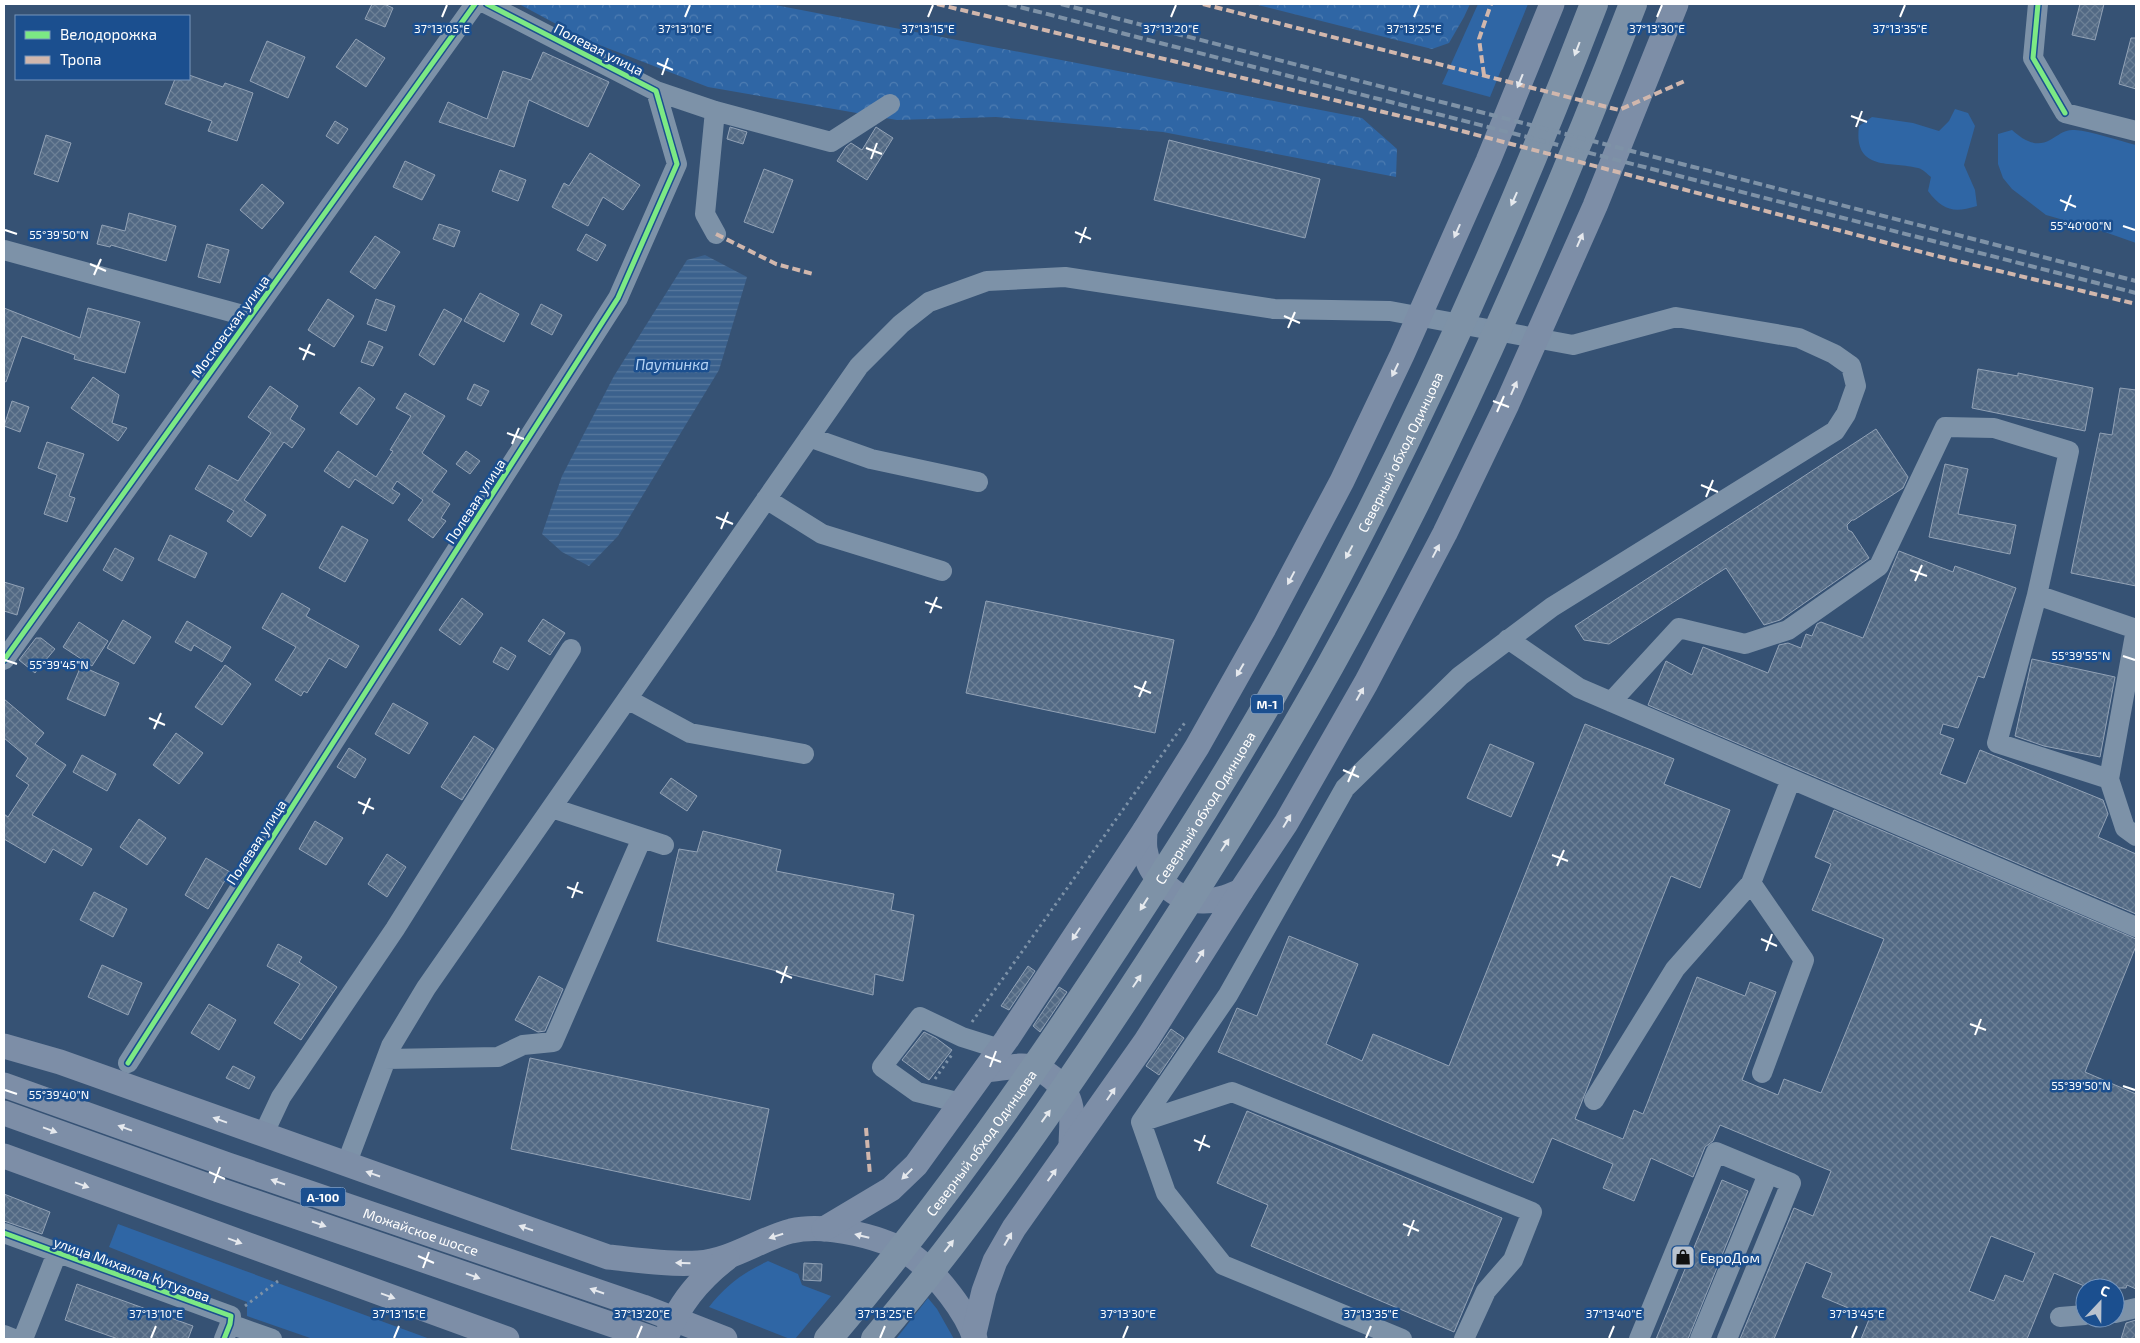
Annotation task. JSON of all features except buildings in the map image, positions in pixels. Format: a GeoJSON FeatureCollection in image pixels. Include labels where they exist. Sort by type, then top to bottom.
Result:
{"type":"FeatureCollection","features":[{"type":"Feature","properties":{"kind":"highway","name":"Северный обход Одинцова"},"geometry":{"type":"LineString","coordinates":[[828,1339],[862,1300],[947,1190],[1040,1062],[1137,915],[1222,781],[1295,655],[1371,510],[1438,372],[1524,176],[1594,4]]}},
{"type":"Feature","properties":{"kind":"highway","name":"М-1"},"geometry":{"type":"LineString","coordinates":[[875,1339],[982,1204],[1069,1083],[1253,800],[1331,664],[1403,527],[1471,387],[1558,191],[1633,4]]}},
{"type":"Feature","properties":{"kind":"main road"},"geometry":{"type":"LineString","coordinates":[[824,1230],[860,1210],[891,1189],[916,1165],[1000,1049],[1145,830],[1196,747],[1264,628],[1342,481],[1402,355],[1488,161],[1552,4]]}},
{"type":"Feature","properties":{"kind":"main road"},"geometry":{"type":"LineString","coordinates":[[974,1336],[984,1291],[997,1258],[1014,1228],[1146,1041],[1286,823],[1336,737],[1442,539],[1508,404],[1598,198],[1676,4]]}},
{"type":"Feature","properties":{"kind":"main road"},"geometry":{"type":"LineString","coordinates":[[1145,830],[1145,850],[1152,870],[1165,886],[1182,896],[1202,901],[1222,899],[1241,891]]}},
{"type":"Feature","properties":{"kind":"main road"},"geometry":{"type":"LineString","coordinates":[[4,1046],[60,1062],[608,1257],[654,1262],[700,1263],[731,1255],[762,1240],[793,1231],[824,1230],[859,1235],[886,1243],[914,1257],[935,1277],[956,1303],[974,1336]]}},
{"type":"Feature","properties":{"kind":"main road"},"geometry":{"type":"LineString","coordinates":[[984,1070],[1019,1066],[1029,1067],[1048,1074],[1060,1085],[1068,1098],[1071,1108],[1071,1147]]}},
{"type":"Feature","properties":{"kind":"main road","name":"Можайское шоссе"},"geometry":{"type":"LineString","coordinates":[[4,1085],[228,1165],[643,1307],[725,1339]]}},
{"type":"Feature","properties":{"kind":"main road","name":"Можайское шоссе"},"geometry":{"type":"LineString","coordinates":[[4,1113],[219,1190],[654,1339]]}},
{"type":"Feature","properties":{"kind":"main road"},"geometry":{"type":"LineString","coordinates":[[4,1156],[507,1339]]}},
{"type":"Feature","properties":{"kind":"main road"},"geometry":{"type":"LineString","coordinates":[[665,1339],[682,1304],[706,1274],[731,1255]]}},
{"type":"Feature","properties":{"kind":"street","name":"Московская улица"},"geometry":{"type":"LineString","coordinates":[[4,660],[475,4]]}},
{"type":"Feature","properties":{"kind":"street","name":"Полевая улица"},"geometry":{"type":"LineString","coordinates":[[128,1063],[618,298],[677,164],[656,91],[487,4]]}},
{"type":"Feature","properties":{"kind":"street"},"geometry":{"type":"LineString","coordinates":[[2038,4],[2033,58],[2065,113],[2136,131]]}},
{"type":"Feature","properties":{"kind":"street"},"geometry":{"type":"LineString","coordinates":[[656,91],[715,111],[831,142],[890,104]]}},
{"type":"Feature","properties":{"kind":"street"},"geometry":{"type":"LineString","coordinates":[[715,111],[706,214],[716,234]]}},
{"type":"Feature","properties":{"kind":"street"},"geometry":{"type":"LineString","coordinates":[[4,250],[250,317]]}},
{"type":"Feature","properties":{"kind":"street"},"geometry":{"type":"LineString","coordinates":[[346,1165],[391,1046],[426,988],[859,366],[900,324],[929,302],[987,281],[1065,277],[1274,309],[1390,311],[1573,345],[1676,316],[1800,338],[1834,354],[1851,366],[1856,386],[1846,414],[1835,431],[1552,607],[1508,639],[1460,676],[1345,788],[1228,995],[1141,1122]]}},
{"type":"Feature","properties":{"kind":"street"},"geometry":{"type":"LineString","coordinates":[[1610,702],[1679,628],[1745,644],[1788,630],[1879,566],[1945,427],[1994,428],[2069,451],[2036,596],[1997,742],[2109,779]]}},
{"type":"Feature","properties":{"kind":"street"},"geometry":{"type":"LineString","coordinates":[[809,437],[871,459],[978,482]]}},
{"type":"Feature","properties":{"kind":"street"},"geometry":{"type":"LineString","coordinates":[[766,499],[822,534],[942,571]]}},
{"type":"Feature","properties":{"kind":"street"},"geometry":{"type":"LineString","coordinates":[[2036,596],[2136,629],[2109,779],[2125,828],[2136,836]]}},
{"type":"Feature","properties":{"kind":"street"},"geometry":{"type":"LineString","coordinates":[[1508,639],[1579,688],[2136,927]]}},
{"type":"Feature","properties":{"kind":"street"},"geometry":{"type":"LineString","coordinates":[[263,1135],[281,1097],[395,929],[570,649]]}},
{"type":"Feature","properties":{"kind":"street"},"geometry":{"type":"LineString","coordinates":[[627,698],[690,733],[804,754]]}},
{"type":"Feature","properties":{"kind":"street"},"geometry":{"type":"LineString","coordinates":[[1594,1100],[1675,970],[1751,883],[1791,779]]}},
{"type":"Feature","properties":{"kind":"street"},"geometry":{"type":"LineString","coordinates":[[552,808],[664,845]]}},
{"type":"Feature","properties":{"kind":"street"},"geometry":{"type":"LineString","coordinates":[[386,1059],[498,1057],[522,1045],[553,1042],[642,838]]}},
{"type":"Feature","properties":{"kind":"street"},"geometry":{"type":"LineString","coordinates":[[1751,883],[1804,960],[1762,1073]]}},
{"type":"Feature","properties":{"kind":"street"},"geometry":{"type":"LineString","coordinates":[[960,1103],[917,1092],[882,1067],[920,1017],[962,1037],[1000,1049]]}},
{"type":"Feature","properties":{"kind":"street"},"geometry":{"type":"LineString","coordinates":[[1141,1122],[1232,1092],[1532,1212],[1513,1260],[1486,1291],[1464,1339]]}},
{"type":"Feature","properties":{"kind":"street"},"geometry":{"type":"LineString","coordinates":[[1141,1122],[1166,1193],[1223,1265],[1402,1339]]}},
{"type":"Feature","properties":{"kind":"street"},"geometry":{"type":"LineString","coordinates":[[1639,1339],[1716,1152],[1791,1183],[1727,1339]]}},
{"type":"Feature","properties":{"kind":"street"},"geometry":{"type":"LineString","coordinates":[[1700,1339],[1768,1174]]}},
{"type":"Feature","properties":{"kind":"street","name":"улица Михаила Кутузова"},"geometry":{"type":"LineString","coordinates":[[4,1234],[56,1253],[229,1326],[272,1339]]}},
{"type":"Feature","properties":{"kind":"street"},"geometry":{"type":"LineString","coordinates":[[23,1339],[56,1253]]}},
{"type":"Feature","properties":{"kind":"street"},"geometry":{"type":"LineString","coordinates":[[2060,1316],[2075,1315]]}},
{"type":"Feature","properties":{"kind":"street"},"geometry":{"type":"LineString","coordinates":[[4,1336],[14,1339]]}},
{"type":"Feature","properties":{"kind":"path"},"geometry":{"type":"LineString","coordinates":[[933,1082],[962,1037],[1189,716]]}},
{"type":"Feature","properties":{"kind":"path"},"geometry":{"type":"LineString","coordinates":[[229,1326],[278,1281]]}},
{"type":"Feature","properties":{"kind":"green space"},"geometry":{"type":"Polygon","coordinates":[[[519,4],[770,4],[1362,118],[1397,149],[1396,177],[1163,132],[996,117],[897,120],[708,87],[584,39],[519,4]]]}},
{"type":"Feature","properties":{"kind":"green space"},"geometry":{"type":"Polygon","coordinates":[[[1254,4],[1470,4],[1449,43],[1432,49],[1254,4]]]}},
{"type":"Feature","properties":{"kind":"green space"},"geometry":{"type":"Polygon","coordinates":[[[1478,4],[1528,4],[1490,97],[1442,84],[1478,4]]]}},
{"type":"Feature","properties":{"kind":"green space"},"geometry":{"type":"Polygon","coordinates":[[[1955,109],[1968,113],[1975,126],[1964,165],[1975,190],[1977,206],[1955,210],[1950,209],[1939,203],[1928,191],[1931,177],[1923,170],[1876,162],[1868,158],[1862,151],[1859,141],[1859,126],[1872,117],[1913,123],[1939,131],[1949,121],[1955,109]]]}},
{"type":"Feature","properties":{"kind":"green space"},"geometry":{"type":"Polygon","coordinates":[[[2012,130],[2025,140],[2035,143],[2050,140],[2065,131],[2075,130],[2136,145],[2136,243],[2046,215],[2012,189],[2003,178],[1998,164],[1998,134],[2012,130]]]}},
{"type":"Feature","properties":{"kind":"green space"},"geometry":{"type":"Polygon","coordinates":[[[118,1224],[430,1339],[313,1339],[247,1316],[247,1302],[109,1247],[118,1224]]]}},
{"type":"Feature","properties":{"kind":"green space"},"geometry":{"type":"Polygon","coordinates":[[[768,1261],[798,1274],[802,1285],[831,1296],[795,1339],[790,1339],[709,1307],[736,1280],[768,1261]]]}},
{"type":"Feature","properties":{"kind":"green space"},"geometry":{"type":"Polygon","coordinates":[[[928,1298],[937,1309],[954,1339],[896,1339],[928,1298]]]}},
{"type":"Feature","properties":{"kind":"water","name":"Паутинка"},"geometry":{"type":"Polygon","coordinates":[[[705,255],[747,277],[719,370],[618,536],[589,566],[562,552],[542,534],[562,476],[614,376],[687,260],[705,255]]]}},
{"type":"Feature","properties":{"kind":"railway"},"geometry":{"type":"LineString","coordinates":[[1008,4],[2136,293]]}},
{"type":"Feature","properties":{"kind":"railway"},"geometry":{"type":"LineString","coordinates":[[1061,4],[2136,281]]}},
{"type":"Feature","properties":{"kind":"marked path"},"geometry":{"type":"LineString","coordinates":[[937,4],[1458,130],[1933,255],[2136,304]]}},
{"type":"Feature","properties":{"kind":"marked path"},"geometry":{"type":"LineString","coordinates":[[1203,4],[1619,110],[1687,80]]}},
{"type":"Feature","properties":{"kind":"marked path"},"geometry":{"type":"LineString","coordinates":[[1484,75],[1479,39],[1491,4]]}},
{"type":"Feature","properties":{"kind":"marked path"},"geometry":{"type":"LineString","coordinates":[[716,234],[776,264],[813,274]]}},
{"type":"Feature","properties":{"kind":"marked path"},"geometry":{"type":"LineString","coordinates":[[866,1128],[870,1175]]}},
{"type":"Feature","properties":{"kind":"cycle path"},"geometry":{"type":"LineString","coordinates":[[4,660],[475,4]]}},
{"type":"Feature","properties":{"kind":"cycle path"},"geometry":{"type":"LineString","coordinates":[[128,1063],[618,298],[677,164],[656,91],[487,4]]}},
{"type":"Feature","properties":{"kind":"cycle path"},"geometry":{"type":"LineString","coordinates":[[2038,4],[2033,58],[2065,113]]}},
{"type":"Feature","properties":{"kind":"cycle path"},"geometry":{"type":"LineString","coordinates":[[4,1233],[231,1316],[224,1339]]}},
{"type":"Feature","properties":{"kind":"place","name":"ЕвроДом"},"geometry":{"type":"Point","coordinates":[1683,1257]}}]}
